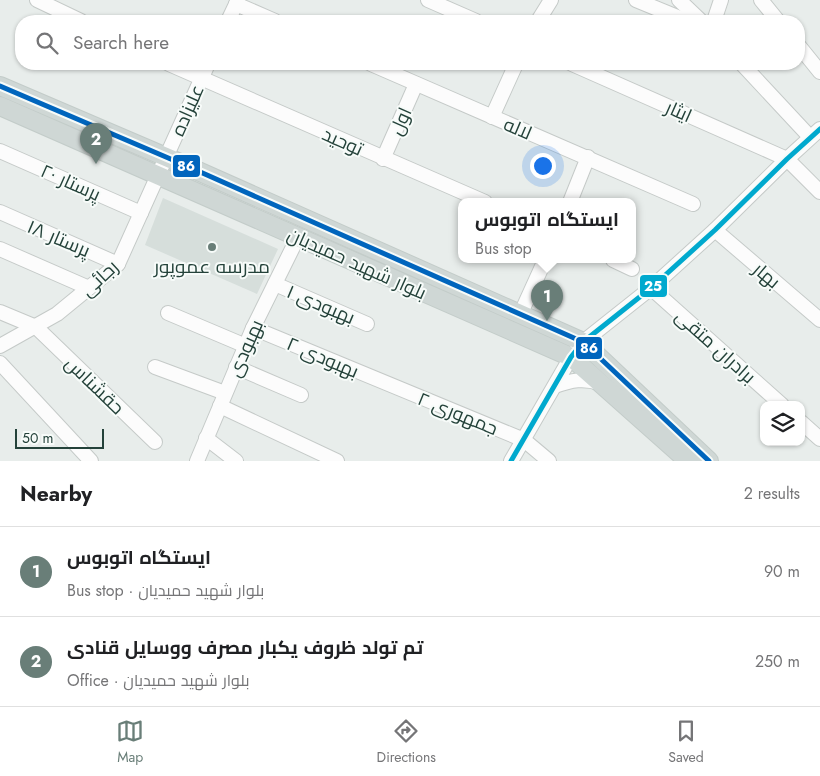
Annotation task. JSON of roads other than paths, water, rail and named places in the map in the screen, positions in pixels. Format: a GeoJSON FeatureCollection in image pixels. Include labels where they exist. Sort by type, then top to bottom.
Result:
{"type":"FeatureCollection","features":[{"type":"Feature","properties":{"kind":"main road","name":"بلوار شهید حمیدیان"},"geometry":{"type":"LineString","coordinates":[[0,86],[166,157],[583,342],[688,455]]}},
{"type":"Feature","properties":{"kind":"main road"},"geometry":{"type":"LineString","coordinates":[[6,108],[18,94]]}},
{"type":"Feature","properties":{"kind":"main road","name":"بلوار شهید حمیدیان"},"geometry":{"type":"LineString","coordinates":[[6,108],[571,357],[688,455],[708,461]]}},
{"type":"Feature","properties":{"kind":"main road"},"geometry":{"type":"LineString","coordinates":[[298,237],[306,219]]}},
{"type":"Feature","properties":{"kind":"main road"},"geometry":{"type":"LineString","coordinates":[[438,300],[445,282]]}},
{"type":"Feature","properties":{"kind":"street"},"geometry":{"type":"LineString","coordinates":[[37,0],[68,15]]}},
{"type":"Feature","properties":{"kind":"street"},"geometry":{"type":"LineString","coordinates":[[428,0],[462,15]]}},
{"type":"Feature","properties":{"kind":"street"},"geometry":{"type":"LineString","coordinates":[[542,15],[551,0]]}},
{"type":"Feature","properties":{"kind":"street"},"geometry":{"type":"LineString","coordinates":[[636,0],[672,15]]}},
{"type":"Feature","properties":{"kind":"street"},"geometry":{"type":"LineString","coordinates":[[679,0],[695,15]]}},
{"type":"Feature","properties":{"kind":"street"},"geometry":{"type":"LineString","coordinates":[[716,15],[721,0]]}},
{"type":"Feature","properties":{"kind":"street"},"geometry":{"type":"LineString","coordinates":[[761,0],[773,15]]}},
{"type":"Feature","properties":{"kind":"street"},"geometry":{"type":"LineString","coordinates":[[231,15],[237,2],[263,15]]}},
{"type":"Feature","properties":{"kind":"street"},"geometry":{"type":"LineString","coordinates":[[805,53],[820,72]]}},
{"type":"Feature","properties":{"kind":"street","name":"توحید"},"geometry":{"type":"LineString","coordinates":[[182,70],[476,198]]}},
{"type":"Feature","properties":{"kind":"street","name":"علیزاده"},"geometry":{"type":"LineString","coordinates":[[158,174],[205,70]]}},
{"type":"Feature","properties":{"kind":"street","name":"لاله"},"geometry":{"type":"LineString","coordinates":[[384,70],[693,204]]}},
{"type":"Feature","properties":{"kind":"street"},"geometry":{"type":"LineString","coordinates":[[492,117],[513,70]]}},
{"type":"Feature","properties":{"kind":"street","name":"ایثار"},"geometry":{"type":"LineString","coordinates":[[586,70],[787,159]]}},
{"type":"Feature","properties":{"kind":"street"},"geometry":{"type":"LineString","coordinates":[[511,461],[571,357],[583,342],[651,288],[715,230],[815,133],[748,70]]}},
{"type":"Feature","properties":{"kind":"street","name":"اول"},"geometry":{"type":"LineString","coordinates":[[383,159],[416,84]]}},
{"type":"Feature","properties":{"kind":"street","name":"پرستار ۲۰"},"geometry":{"type":"LineString","coordinates":[[0,151],[141,213]]}},
{"type":"Feature","properties":{"kind":"street"},"geometry":{"type":"LineString","coordinates":[[572,198],[588,157]]}},
{"type":"Feature","properties":{"kind":"street"},"geometry":{"type":"LineString","coordinates":[[787,159],[820,192]]}},
{"type":"Feature","properties":{"kind":"street","name":"رجائی"},"geometry":{"type":"LineString","coordinates":[[0,346],[36,328],[57,314],[118,264],[158,174]]}},
{"type":"Feature","properties":{"kind":"street","name":"پرستار ۱۸"},"geometry":{"type":"LineString","coordinates":[[0,212],[118,264]]}},
{"type":"Feature","properties":{"kind":"street","name":"بهار"},"geometry":{"type":"LineString","coordinates":[[715,230],[820,320]]}},
{"type":"Feature","properties":{"kind":"street","name":"بهبودی"},"geometry":{"type":"LineString","coordinates":[[197,461],[253,328],[298,237]]}},
{"type":"Feature","properties":{"kind":"street"},"geometry":{"type":"LineString","coordinates":[[0,249],[89,288]]}},
{"type":"Feature","properties":{"kind":"street"},"geometry":{"type":"LineString","coordinates":[[520,315],[544,263]]}},
{"type":"Feature","properties":{"kind":"street"},"geometry":{"type":"LineString","coordinates":[[619,263],[632,269]]}},
{"type":"Feature","properties":{"kind":"street","name":"بهبودی ۱"},"geometry":{"type":"LineString","coordinates":[[275,284],[367,324]]}},
{"type":"Feature","properties":{"kind":"street","name":"برادران متقی"},"geometry":{"type":"LineString","coordinates":[[651,288],[778,401]]}},
{"type":"Feature","properties":{"kind":"street","name":"حقشناس"},"geometry":{"type":"LineString","coordinates":[[0,312],[36,328],[155,442]]}},
{"type":"Feature","properties":{"kind":"street"},"geometry":{"type":"LineString","coordinates":[[168,313],[246,346]]}},
{"type":"Feature","properties":{"kind":"street","name":"بهبودی ۲"},"geometry":{"type":"LineString","coordinates":[[253,328],[392,386]]}},
{"type":"Feature","properties":{"kind":"street"},"geometry":{"type":"LineString","coordinates":[[0,363],[91,461]]}},
{"type":"Feature","properties":{"kind":"street"},"geometry":{"type":"LineString","coordinates":[[155,367],[225,393]]}},
{"type":"Feature","properties":{"kind":"street"},"geometry":{"type":"LineString","coordinates":[[236,367],[301,395]]}},
{"type":"Feature","properties":{"kind":"street"},"geometry":{"type":"LineString","coordinates":[[555,386],[572,380],[588,380],[600,383]]}},
{"type":"Feature","properties":{"kind":"street","name":"جمهوری ۲"},"geometry":{"type":"LineString","coordinates":[[392,386],[524,440],[548,461]]}},
{"type":"Feature","properties":{"kind":"street"},"geometry":{"type":"LineString","coordinates":[[220,406],[337,461]]}},
{"type":"Feature","properties":{"kind":"street"},"geometry":{"type":"LineString","coordinates":[[805,426],[820,439]]}},
{"type":"Feature","properties":{"kind":"street"},"geometry":{"type":"LineString","coordinates":[[206,438],[236,461]]}},
{"type":"Feature","properties":{"kind":"place","name":"تم تولد ظروف یکبار مصرف ووسایل قنادی"},"geometry":{"type":"Point","coordinates":[96,164]}},
{"type":"Feature","properties":{"kind":"place","name":"مدرسه عموپور"},"geometry":{"type":"Point","coordinates":[212,247]}},
{"type":"Feature","properties":{"kind":"place","name":"ایستگاه اتوبوس"},"geometry":{"type":"Point","coordinates":[547,321]}}]}
